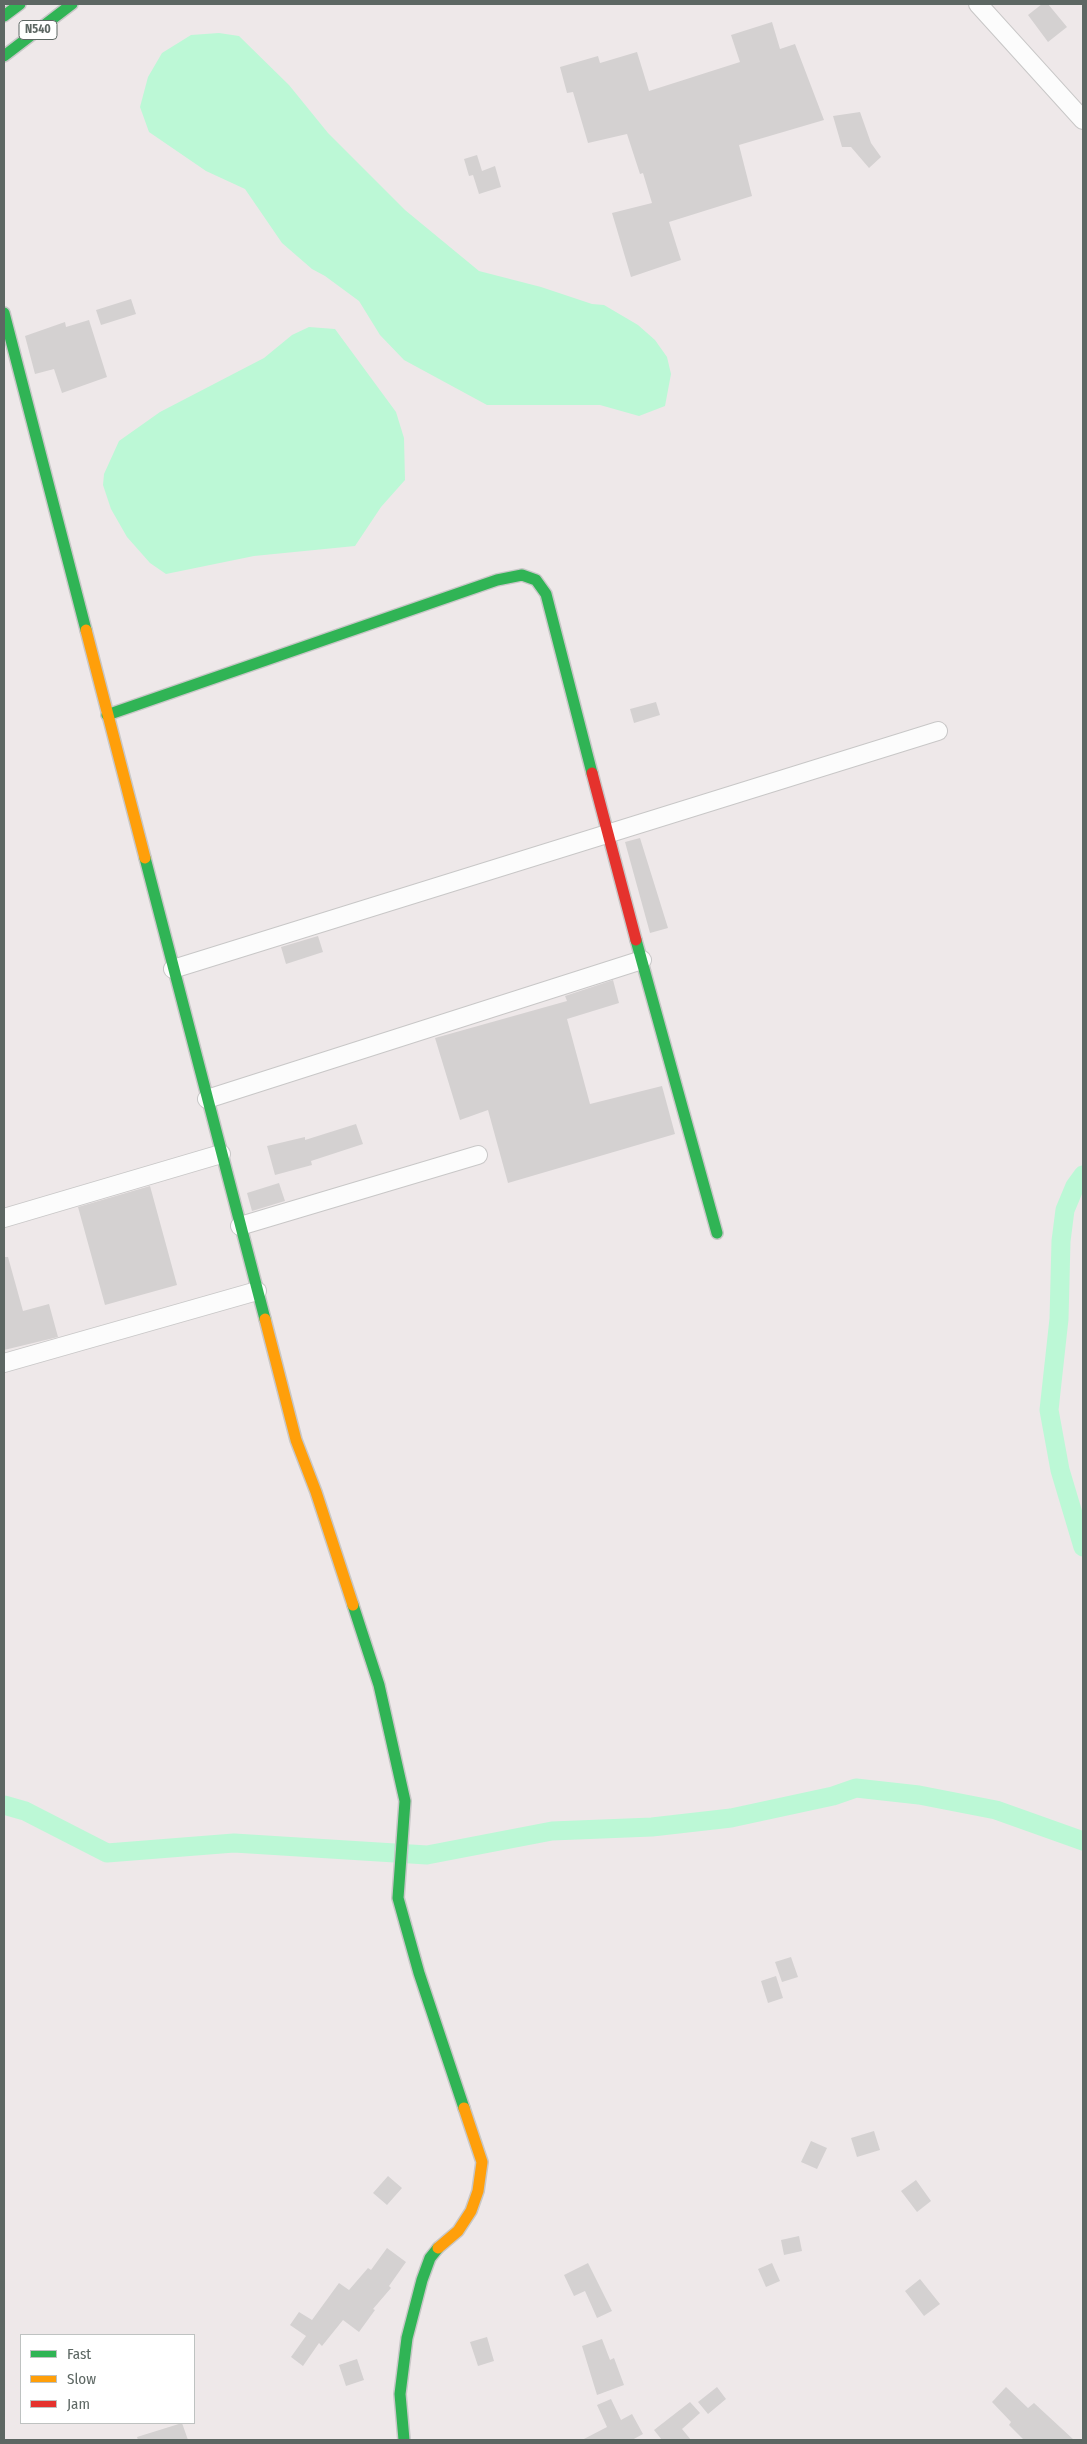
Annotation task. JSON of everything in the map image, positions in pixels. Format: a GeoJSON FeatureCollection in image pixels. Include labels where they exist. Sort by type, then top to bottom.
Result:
{"type":"FeatureCollection","features":[{"type":"Feature","properties":{"kind":"main road","name":"N540"},"geometry":{"type":"LineString","coordinates":[[4,16],[20,4]]}},
{"type":"Feature","properties":{"kind":"main road","name":"N540"},"geometry":{"type":"LineString","coordinates":[[4,56],[72,4]]}},
{"type":"Feature","properties":{"kind":"main road"},"geometry":{"type":"LineString","coordinates":[[4,313],[296,1440],[316,1492],[379,1685],[405,1801],[398,1898],[419,1973],[482,2162],[478,2191],[471,2211],[458,2231],[435,2252],[422,2280],[406,2338],[401,2384],[404,2440]]}},
{"type":"Feature","properties":{"kind":"main road"},"geometry":{"type":"LineString","coordinates":[[107,715],[497,580],[522,575],[536,580],[546,594],[607,833],[717,1233]]}},
{"type":"Feature","properties":{"kind":"street"},"geometry":{"type":"LineString","coordinates":[[978,4],[1083,120]]}},
{"type":"Feature","properties":{"kind":"street"},"geometry":{"type":"LineString","coordinates":[[173,969],[938,731]]}},
{"type":"Feature","properties":{"kind":"street"},"geometry":{"type":"LineString","coordinates":[[207,1099],[642,960]]}},
{"type":"Feature","properties":{"kind":"street"},"geometry":{"type":"LineString","coordinates":[[4,1218],[221,1154]]}},
{"type":"Feature","properties":{"kind":"street"},"geometry":{"type":"LineString","coordinates":[[240,1226],[478,1155]]}},
{"type":"Feature","properties":{"kind":"street"},"geometry":{"type":"LineString","coordinates":[[4,1363],[257,1291]]}},
{"type":"Feature","properties":{"kind":"shaded area"},"geometry":{"type":"Polygon","coordinates":[[[219,33],[239,36],[289,85],[328,133],[405,210],[479,271],[541,287],[592,304],[604,305],[638,325],[655,340],[667,357],[671,374],[665,406],[639,416],[600,405],[487,405],[404,360],[380,335],[359,301],[325,276],[312,269],[282,243],[245,189],[206,171],[149,132],[140,107],[148,77],[162,53],[191,35],[219,33]]]}},
{"type":"Feature","properties":{"kind":"shaded area"},"geometry":{"type":"Polygon","coordinates":[[[309,327],[335,329],[396,412],[404,438],[405,480],[381,507],[355,546],[254,556],[166,574],[150,563],[127,537],[111,509],[103,485],[104,474],[119,441],[160,412],[264,358],[292,335],[309,327]]]}},
{"type":"Feature","properties":{"kind":"building"},"geometry":{"type":"Polygon","coordinates":[[[1042,4],[1048,4],[1067,27],[1048,42],[1028,15],[1042,4]]]}},
{"type":"Feature","properties":{"kind":"building"},"geometry":{"type":"Polygon","coordinates":[[[772,22],[780,49],[795,44],[824,120],[739,145],[752,196],[669,222],[681,260],[631,277],[612,213],[652,203],[643,173],[640,174],[627,134],[588,143],[573,92],[567,93],[560,67],[598,56],[600,63],[637,52],[649,91],[740,62],[731,35],[772,22]]]}},
{"type":"Feature","properties":{"kind":"building"},"geometry":{"type":"Polygon","coordinates":[[[860,112],[871,143],[881,157],[869,168],[851,147],[842,147],[833,116],[860,112]]]}},
{"type":"Feature","properties":{"kind":"building"},"geometry":{"type":"Polygon","coordinates":[[[477,155],[482,171],[495,166],[501,187],[479,194],[473,175],[469,176],[464,159],[477,155]]]}},
{"type":"Feature","properties":{"kind":"building"},"geometry":{"type":"Polygon","coordinates":[[[131,299],[136,314],[101,325],[96,310],[131,299]]]}},
{"type":"Feature","properties":{"kind":"building"},"geometry":{"type":"Polygon","coordinates":[[[89,320],[107,377],[62,393],[54,369],[35,374],[25,336],[65,322],[66,327],[89,320]]]}},
{"type":"Feature","properties":{"kind":"building"},"geometry":{"type":"Polygon","coordinates":[[[656,702],[660,715],[634,723],[630,709],[656,702]]]}},
{"type":"Feature","properties":{"kind":"building"},"geometry":{"type":"Polygon","coordinates":[[[640,838],[668,928],[650,933],[625,842],[640,838]]]}},
{"type":"Feature","properties":{"kind":"building"},"geometry":{"type":"Polygon","coordinates":[[[318,936],[323,952],[286,964],[281,947],[318,936]]]}},
{"type":"Feature","properties":{"kind":"building"},"geometry":{"type":"Polygon","coordinates":[[[613,980],[619,1003],[567,1019],[590,1104],[662,1086],[675,1134],[508,1183],[488,1110],[460,1120],[435,1038],[567,1001],[565,996],[613,980]]]}},
{"type":"Feature","properties":{"kind":"building"},"geometry":{"type":"Polygon","coordinates":[[[356,1124],[363,1144],[311,1161],[312,1165],[275,1175],[267,1146],[305,1137],[305,1140],[356,1124]]]}},
{"type":"Feature","properties":{"kind":"building"},"geometry":{"type":"Polygon","coordinates":[[[279,1183],[285,1201],[252,1211],[247,1193],[279,1183]]]}},
{"type":"Feature","properties":{"kind":"building"},"geometry":{"type":"Polygon","coordinates":[[[150,1186],[177,1285],[105,1305],[78,1207],[150,1186]]]}},
{"type":"Feature","properties":{"kind":"building"},"geometry":{"type":"Polygon","coordinates":[[[4,1257],[8,1257],[23,1311],[49,1304],[58,1337],[4,1350],[4,1257]]]}},
{"type":"Feature","properties":{"kind":"building"},"geometry":{"type":"Polygon","coordinates":[[[791,1957],[798,1977],[782,1982],[775,1962],[791,1957]]]}},
{"type":"Feature","properties":{"kind":"building"},"geometry":{"type":"Polygon","coordinates":[[[776,1976],[783,1998],[768,2003],[761,1981],[776,1976]]]}},
{"type":"Feature","properties":{"kind":"building"},"geometry":{"type":"Polygon","coordinates":[[[874,2131],[880,2150],[857,2157],[851,2138],[874,2131]]]}},
{"type":"Feature","properties":{"kind":"building"},"geometry":{"type":"Polygon","coordinates":[[[811,2141],[827,2148],[817,2169],[801,2162],[811,2141]]]}},
{"type":"Feature","properties":{"kind":"building"},"geometry":{"type":"Polygon","coordinates":[[[388,2176],[402,2188],[387,2205],[373,2193],[388,2176]]]}},
{"type":"Feature","properties":{"kind":"building"},"geometry":{"type":"Polygon","coordinates":[[[916,2180],[931,2201],[917,2212],[901,2191],[916,2180]]]}},
{"type":"Feature","properties":{"kind":"building"},"geometry":{"type":"Polygon","coordinates":[[[799,2236],[802,2251],[784,2255],[781,2240],[799,2236]]]}},
{"type":"Feature","properties":{"kind":"building"},"geometry":{"type":"Polygon","coordinates":[[[387,2248],[406,2262],[389,2286],[391,2288],[373,2309],[375,2310],[359,2332],[343,2320],[322,2346],[319,2343],[303,2366],[291,2357],[306,2336],[290,2325],[299,2312],[312,2320],[339,2283],[349,2290],[368,2268],[371,2270],[387,2248]]]}},
{"type":"Feature","properties":{"kind":"building"},"geometry":{"type":"Polygon","coordinates":[[[588,2263],[612,2311],[597,2318],[585,2291],[574,2296],[564,2275],[588,2263]]]}},
{"type":"Feature","properties":{"kind":"building"},"geometry":{"type":"Polygon","coordinates":[[[772,2263],[780,2281],[766,2287],[758,2269],[772,2263]]]}},
{"type":"Feature","properties":{"kind":"building"},"geometry":{"type":"Polygon","coordinates":[[[920,2279],[940,2304],[924,2316],[905,2291],[920,2279]]]}},
{"type":"Feature","properties":{"kind":"building"},"geometry":{"type":"Polygon","coordinates":[[[487,2337],[494,2361],[478,2366],[470,2342],[487,2337]]]}},
{"type":"Feature","properties":{"kind":"building"},"geometry":{"type":"Polygon","coordinates":[[[602,2339],[610,2360],[614,2358],[624,2385],[597,2395],[582,2346],[602,2339]]]}},
{"type":"Feature","properties":{"kind":"building"},"geometry":{"type":"Polygon","coordinates":[[[357,2359],[364,2380],[346,2386],[339,2365],[357,2359]]]}},
{"type":"Feature","properties":{"kind":"building"},"geometry":{"type":"Polygon","coordinates":[[[717,2387],[726,2399],[708,2414],[698,2402],[717,2387]]]}},
{"type":"Feature","properties":{"kind":"building"},"geometry":{"type":"Polygon","coordinates":[[[1006,2387],[1028,2408],[1034,2403],[1074,2440],[1024,2440],[1009,2425],[1011,2422],[992,2402],[1006,2387]]]}},
{"type":"Feature","properties":{"kind":"building"},"geometry":{"type":"Polygon","coordinates":[[[611,2399],[621,2420],[632,2414],[643,2434],[632,2440],[582,2440],[607,2427],[597,2405],[611,2399]]]}},
{"type":"Feature","properties":{"kind":"building"},"geometry":{"type":"Polygon","coordinates":[[[690,2402],[700,2413],[682,2429],[691,2440],[662,2440],[654,2430],[690,2402]]]}},
{"type":"Feature","properties":{"kind":"building"},"geometry":{"type":"Polygon","coordinates":[[[182,2424],[188,2440],[138,2440],[137,2437],[182,2424]]]}},
{"type":"Feature","properties":{"kind":"waterway"},"geometry":{"type":"LineString","coordinates":[[1083,1175],[1075,1186],[1065,1210],[1061,1241],[1059,1319],[1049,1410],[1060,1470],[1083,1547]]}},
{"type":"Feature","properties":{"kind":"waterway"},"geometry":{"type":"LineString","coordinates":[[4,1805],[25,1811],[107,1853],[234,1843],[427,1855],[552,1831],[652,1827],[731,1818],[833,1796],[856,1788],[919,1795],[996,1810],[1083,1841]]}},
{"type":"Feature","properties":{"kind":"traffic: fast"},"geometry":{"type":"LineString","coordinates":[[4,16],[20,4]]}},
{"type":"Feature","properties":{"kind":"traffic: fast"},"geometry":{"type":"LineString","coordinates":[[4,56],[72,4]]}},
{"type":"Feature","properties":{"kind":"traffic: fast"},"geometry":{"type":"LineString","coordinates":[[4,313],[86,630]]}},
{"type":"Feature","properties":{"kind":"traffic: fast"},"geometry":{"type":"LineString","coordinates":[[107,715],[497,580],[522,575],[536,580],[546,594],[592,773]]}},
{"type":"Feature","properties":{"kind":"traffic: fast"},"geometry":{"type":"LineString","coordinates":[[145,858],[265,1319]]}},
{"type":"Feature","properties":{"kind":"traffic: fast"},"geometry":{"type":"LineString","coordinates":[[636,940],[717,1233]]}},
{"type":"Feature","properties":{"kind":"traffic: fast"},"geometry":{"type":"LineString","coordinates":[[353,1605],[379,1685],[405,1801],[398,1898],[419,1973],[464,2108]]}},
{"type":"Feature","properties":{"kind":"traffic: fast"},"geometry":{"type":"LineString","coordinates":[[404,2440],[400,2394],[407,2338],[422,2280],[430,2258],[438,2248]]}},
{"type":"Feature","properties":{"kind":"traffic: slow"},"geometry":{"type":"LineString","coordinates":[[86,630],[145,858]]}},
{"type":"Feature","properties":{"kind":"traffic: slow"},"geometry":{"type":"LineString","coordinates":[[265,1319],[296,1440],[316,1492],[353,1605]]}},
{"type":"Feature","properties":{"kind":"traffic: slow"},"geometry":{"type":"LineString","coordinates":[[438,2248],[458,2231],[471,2211],[478,2191],[482,2162],[464,2108]]}},
{"type":"Feature","properties":{"kind":"traffic: jam"},"geometry":{"type":"LineString","coordinates":[[592,773],[636,940]]}}]}
